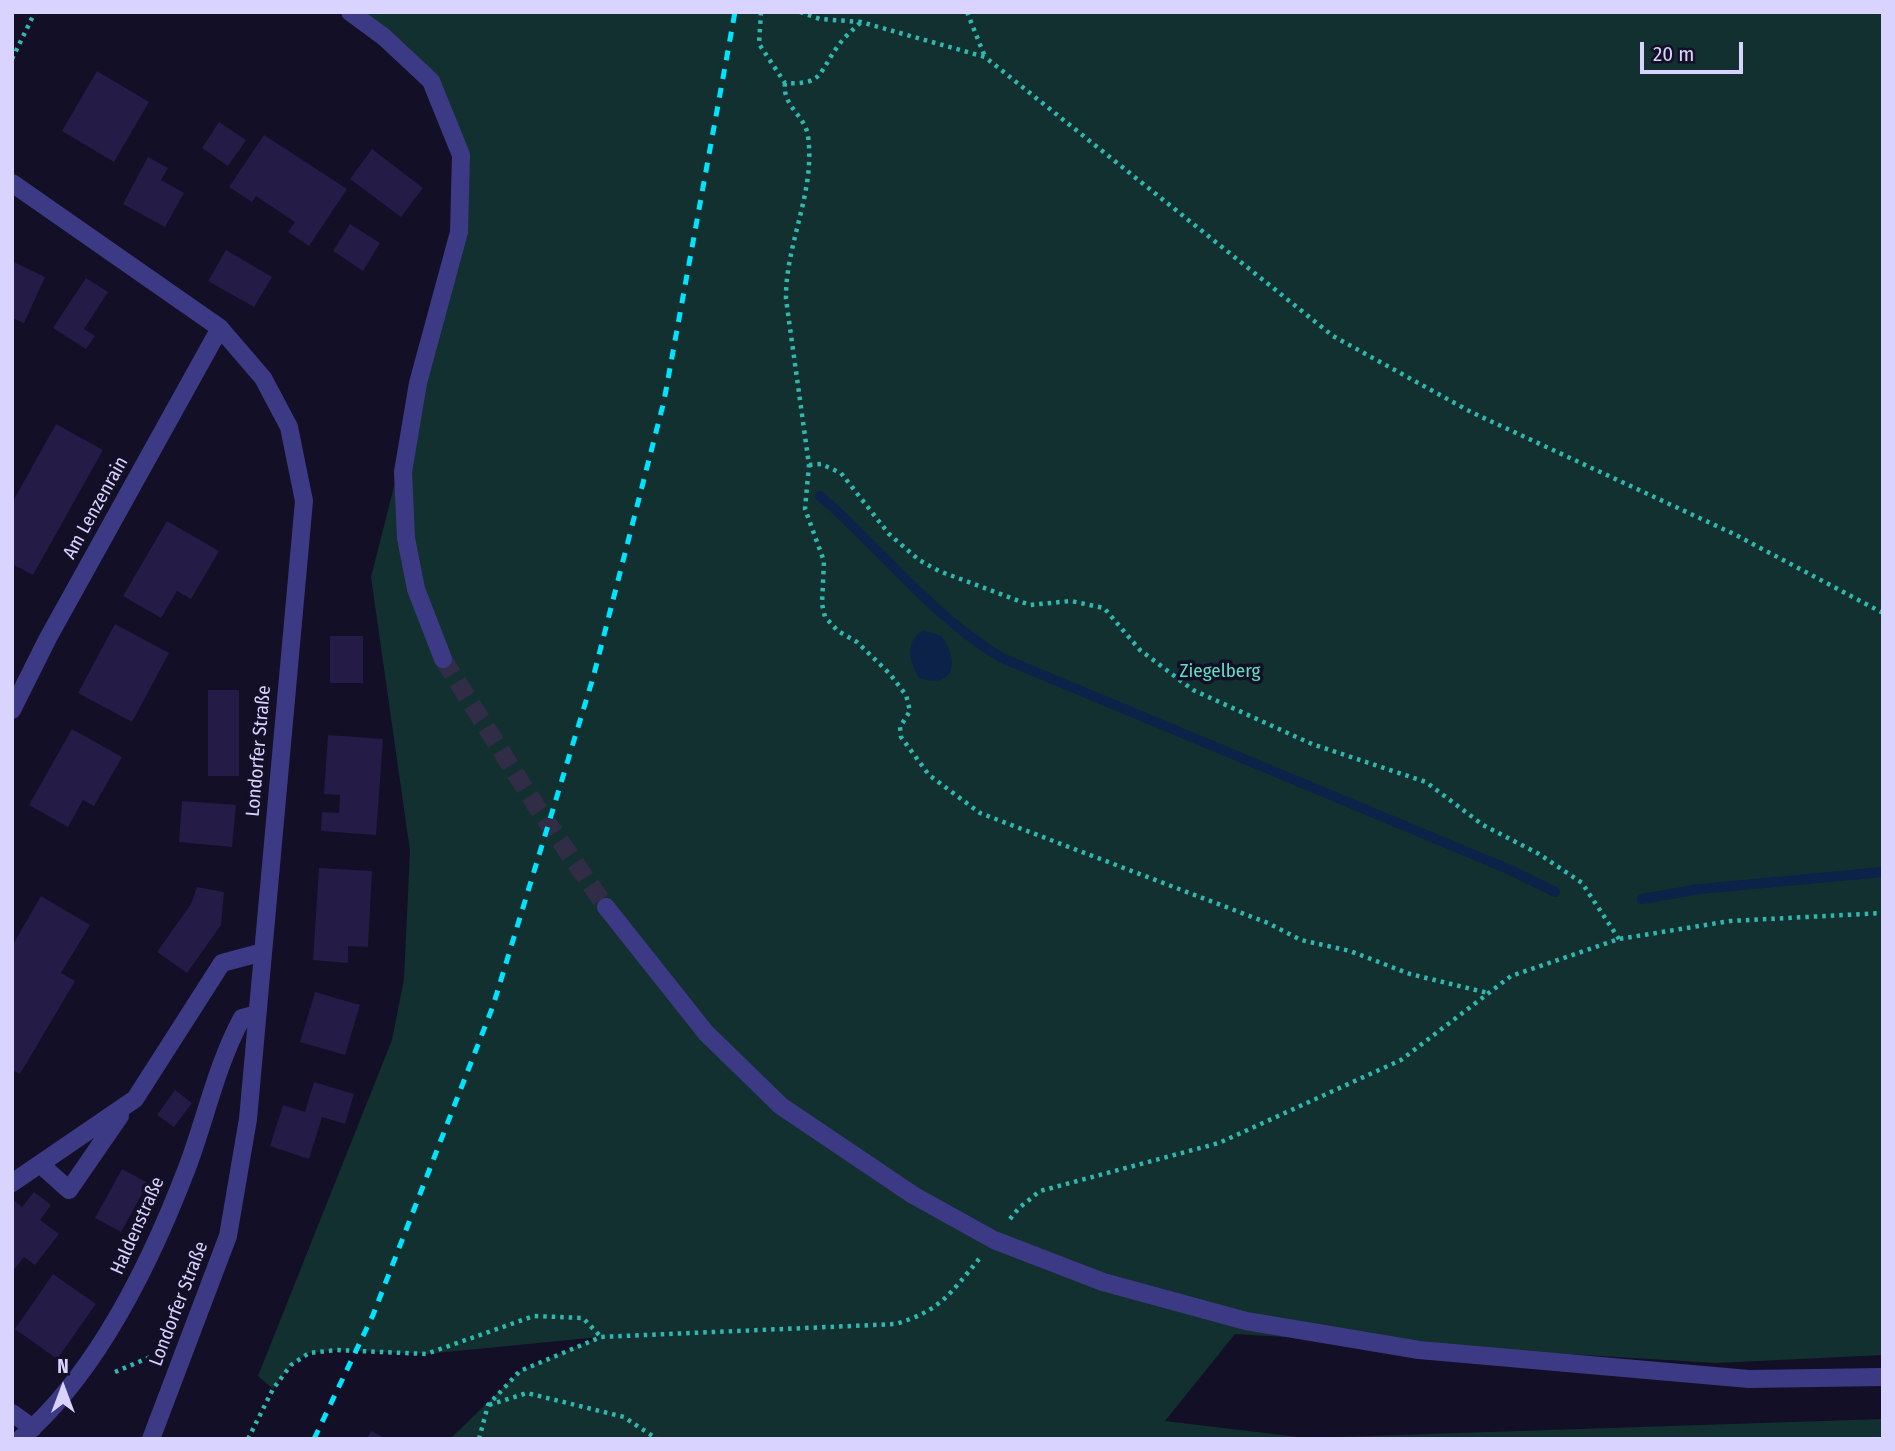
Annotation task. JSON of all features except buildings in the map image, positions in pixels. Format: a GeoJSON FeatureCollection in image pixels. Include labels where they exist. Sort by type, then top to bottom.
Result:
{"type":"FeatureCollection","features":[{"type":"Feature","properties":{"kind":"street"},"geometry":{"type":"LineString","coordinates":[[350,12],[384,37],[431,81],[461,155],[459,232],[418,383],[403,472],[406,538],[416,589],[443,660]]}},
{"type":"Feature","properties":{"kind":"street","name":"Londorfer Straße"},"geometry":{"type":"LineString","coordinates":[[12,183],[220,328],[263,378],[289,427],[304,501],[248,1119],[228,1236],[151,1439]]}},
{"type":"Feature","properties":{"kind":"street","name":"Am Lenzenrain"},"geometry":{"type":"LineString","coordinates":[[12,710],[48,638],[220,328]]}},
{"type":"Feature","properties":{"kind":"street"},"geometry":{"type":"LineString","coordinates":[[606,907],[706,1033],[780,1105],[913,1195],[994,1240],[1103,1282],[1246,1321],[1419,1350],[1749,1379],[1883,1377]]}},
{"type":"Feature","properties":{"kind":"street"},"geometry":{"type":"LineString","coordinates":[[12,1183],[135,1099],[222,963],[263,952]]}},
{"type":"Feature","properties":{"kind":"street","name":"Haldenstraße"},"geometry":{"type":"LineString","coordinates":[[27,1433],[66,1394],[128,1300],[187,1168],[224,1051],[242,1018],[257,1014]]}},
{"type":"Feature","properties":{"kind":"street"},"geometry":{"type":"LineString","coordinates":[[40,1164],[69,1190],[128,1104]]}},
{"type":"Feature","properties":{"kind":"street"},"geometry":{"type":"LineString","coordinates":[[12,1413],[27,1433]]}},
{"type":"Feature","properties":{"kind":"path"},"geometry":{"type":"LineString","coordinates":[[12,59],[35,12]]}},
{"type":"Feature","properties":{"kind":"path"},"geometry":{"type":"LineString","coordinates":[[761,12],[759,44],[785,83],[788,103],[808,135],[803,204],[786,281],[808,465],[805,509],[824,561],[822,604],[825,617],[838,631],[857,642],[890,674],[906,695],[909,711],[900,727],[901,737],[929,775],[944,789],[980,813],[1268,923],[1301,940],[1350,950],[1410,974],[1489,993]]}},
{"type":"Feature","properties":{"kind":"path"},"geometry":{"type":"LineString","coordinates":[[800,12],[820,19],[861,22],[985,57],[1333,336],[1471,412],[1734,534],[1883,613]]}},
{"type":"Feature","properties":{"kind":"path"},"geometry":{"type":"LineString","coordinates":[[967,12],[985,57]]}},
{"type":"Feature","properties":{"kind":"path"},"geometry":{"type":"LineString","coordinates":[[785,83],[806,84],[819,78],[838,45],[861,22]]}},
{"type":"Feature","properties":{"kind":"path"},"geometry":{"type":"LineString","coordinates":[[808,465],[821,464],[841,473],[889,534],[919,560],[939,571],[1030,605],[1071,601],[1104,608],[1140,650],[1193,690],[1312,744],[1426,782],[1483,825],[1539,854],[1582,883],[1619,939]]}},
{"type":"Feature","properties":{"kind":"path"},"geometry":{"type":"LineString","coordinates":[[479,1439],[488,1405],[520,1371],[601,1337],[896,1324],[925,1315],[945,1300],[1019,1208],[1040,1191],[1219,1143],[1401,1060],[1511,976],[1619,939],[1730,920],[1883,913]]}},
{"type":"Feature","properties":{"kind":"path"},"geometry":{"type":"LineString","coordinates":[[248,1439],[273,1389],[291,1365],[309,1353],[337,1350],[426,1354],[534,1317],[583,1318],[601,1337]]}},
{"type":"Feature","properties":{"kind":"path"},"geometry":{"type":"LineString","coordinates":[[66,1394],[188,1340]]}},
{"type":"Feature","properties":{"kind":"path"},"geometry":{"type":"LineString","coordinates":[[488,1405],[527,1393],[624,1417],[657,1439]]}},
{"type":"Feature","properties":{"kind":"green space","name":"Ziegelberg"},"geometry":{"type":"Polygon","coordinates":[[[350,12],[1883,12],[1883,1355],[1716,1363],[1235,1334],[1165,1421],[1307,1438],[1883,1419],[1883,1439],[450,1439],[520,1371],[599,1337],[426,1354],[337,1350],[309,1353],[291,1365],[273,1389],[258,1376],[392,1040],[404,979],[410,851],[371,577],[459,232],[461,155],[431,81],[350,12]]]}},
{"type":"Feature","properties":{"kind":"water"},"geometry":{"type":"Polygon","coordinates":[[[923,630],[941,636],[951,654],[951,671],[940,680],[919,678],[913,665],[911,646],[923,630]]]}},
{"type":"Feature","properties":{"kind":"waterway"},"geometry":{"type":"LineString","coordinates":[[820,496],[952,622],[1002,658],[1508,869],[1555,892]]}},
{"type":"Feature","properties":{"kind":"waterway"},"geometry":{"type":"LineString","coordinates":[[1642,899],[1700,889],[1883,872]]}},
{"type":"Feature","properties":{"kind":"tunnel"},"geometry":{"type":"LineString","coordinates":[[443,659],[538,809],[606,907]]}},
{"type":"Feature","properties":{"kind":"railway"},"geometry":{"type":"LineString","coordinates":[[314,1439],[373,1315],[493,1006],[593,678],[664,401],[735,12]]}}]}
